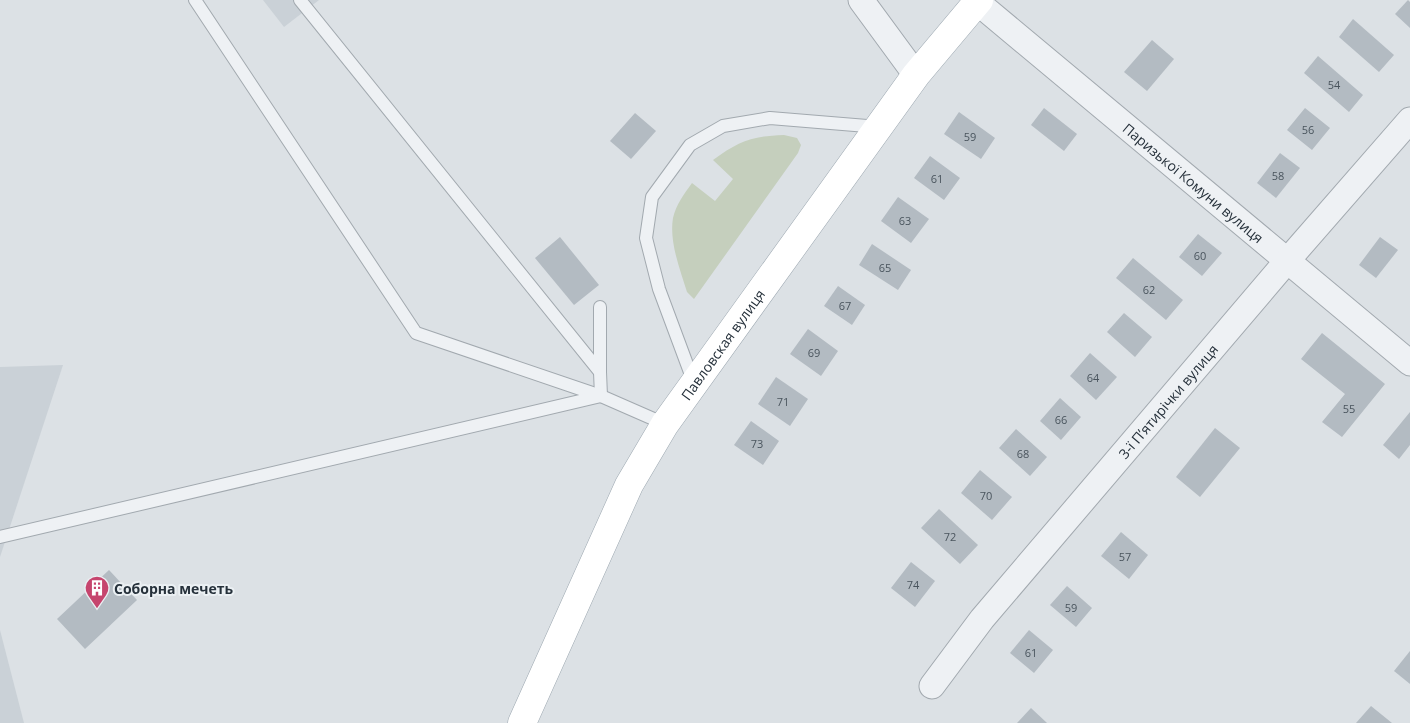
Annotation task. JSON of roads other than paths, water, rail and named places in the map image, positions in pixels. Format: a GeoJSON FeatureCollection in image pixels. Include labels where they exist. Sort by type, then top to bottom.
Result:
{"type":"FeatureCollection","features":[{"type":"Feature","properties":{"kind":"main road","name":"Павловская вулиця"},"geometry":{"type":"LineString","coordinates":[[522,723],[629,486],[665,424],[916,75],[978,1]]}},
{"type":"Feature","properties":{"kind":"street"},"geometry":{"type":"LineString","coordinates":[[861,0],[916,75]]}},
{"type":"Feature","properties":{"kind":"street","name":"Паризької Комуни вулиця"},"geometry":{"type":"LineString","coordinates":[[978,1],[1410,363]]}},
{"type":"Feature","properties":{"kind":"street","name":"3-ї П’ятирічки вулиця"},"geometry":{"type":"LineString","coordinates":[[932,686],[982,619],[1287,261],[1410,120]]}},
{"type":"Feature","properties":{"kind":"lane"},"geometry":{"type":"LineString","coordinates":[[195,0],[416,333],[602,396],[665,424]]}},
{"type":"Feature","properties":{"kind":"lane"},"geometry":{"type":"LineString","coordinates":[[300,0],[600,372]]}},
{"type":"Feature","properties":{"kind":"lane"},"geometry":{"type":"LineString","coordinates":[[694,383],[659,289],[646,238],[652,197],[657,190],[690,145],[723,126],[770,118],[879,127]]}},
{"type":"Feature","properties":{"kind":"lane"},"geometry":{"type":"LineString","coordinates":[[600,308],[602,396]]}},
{"type":"Feature","properties":{"kind":"lane"},"geometry":{"type":"LineString","coordinates":[[0,537],[602,396]]}},
{"type":"Feature","properties":{"kind":"place","name":"Соборна мечеть"},"geometry":{"type":"Point","coordinates":[97,609]}}]}
